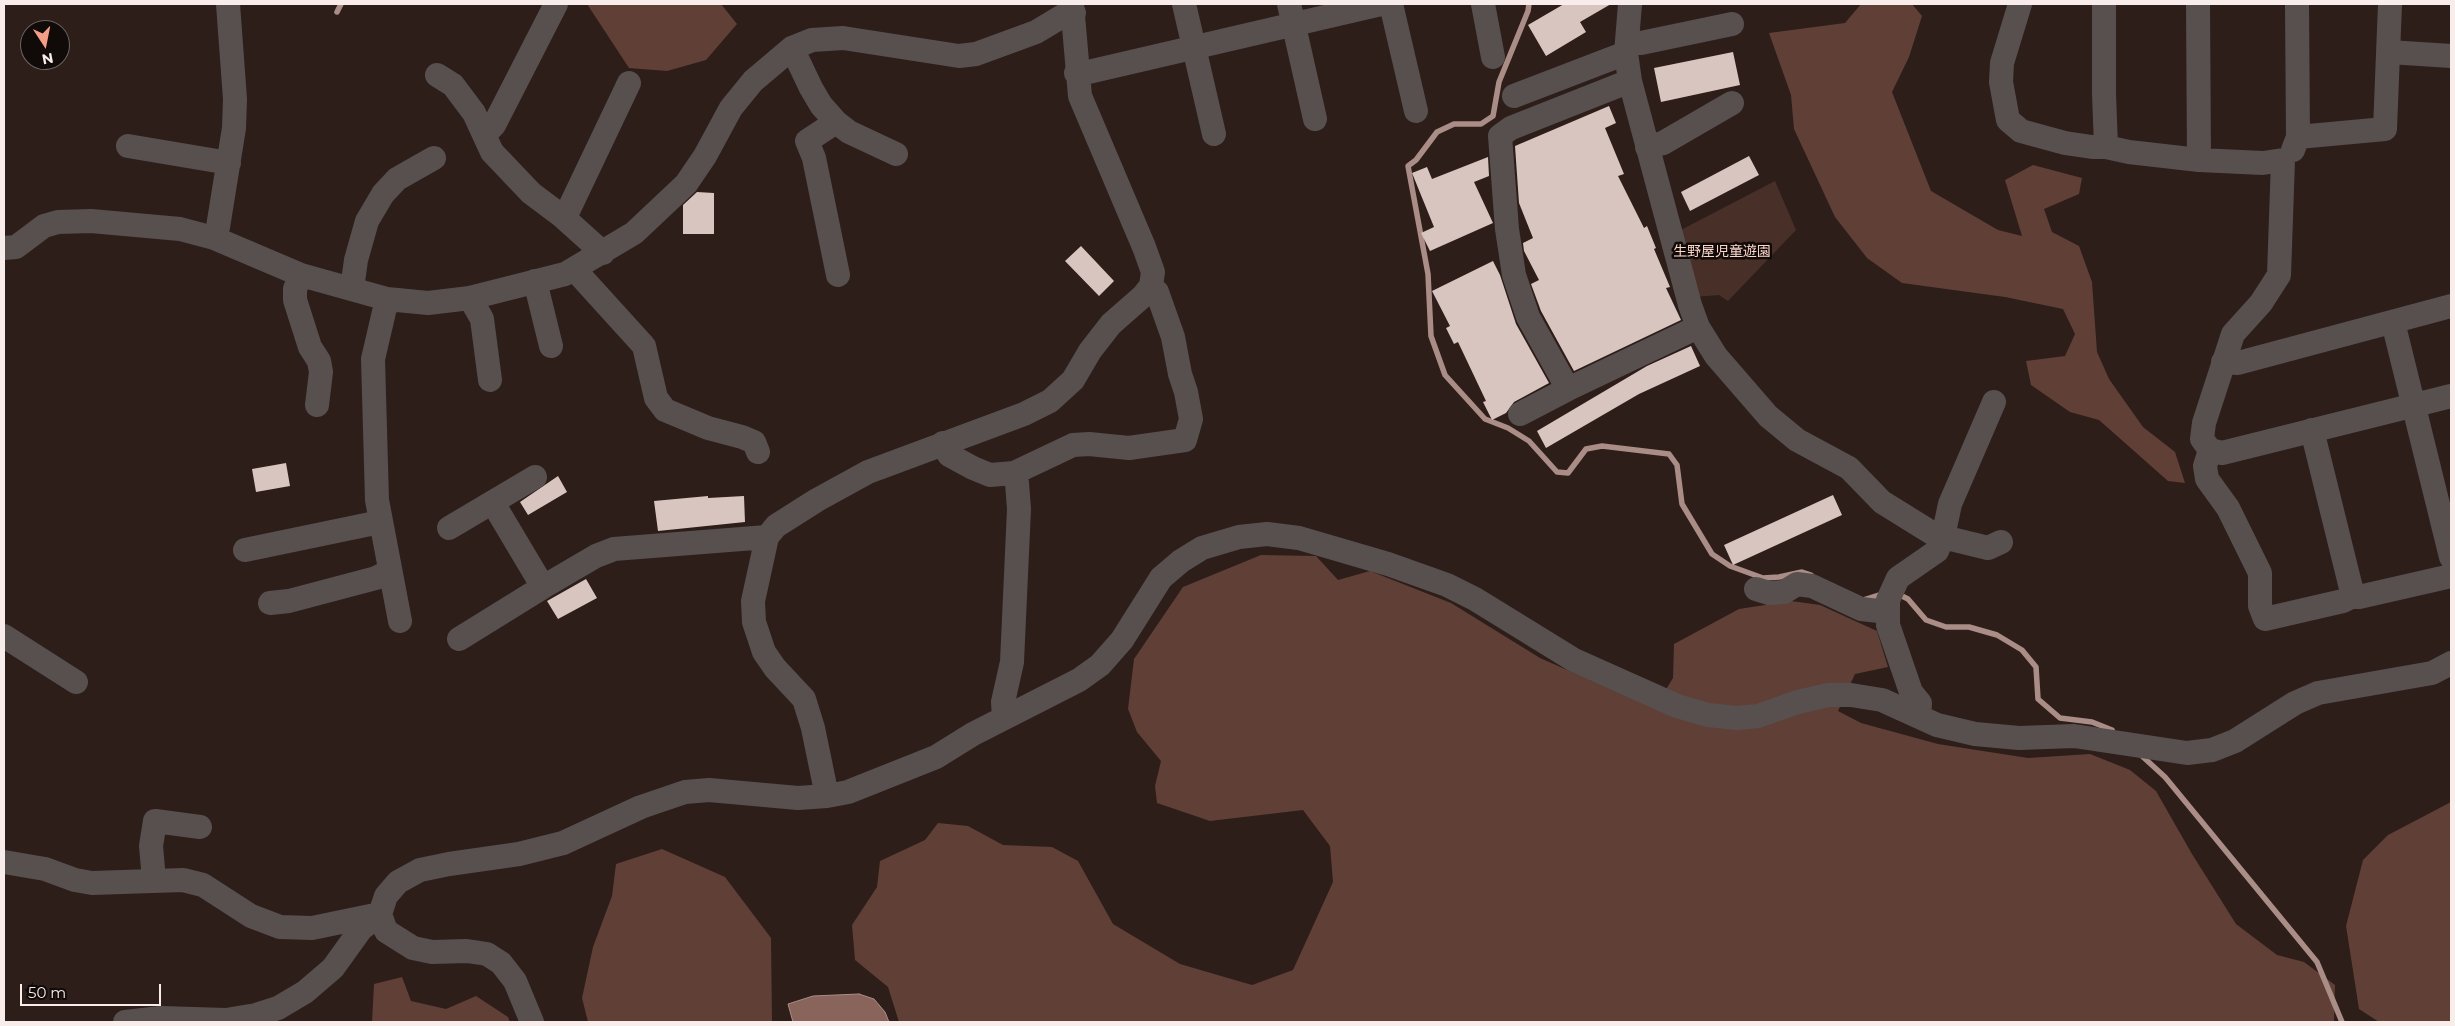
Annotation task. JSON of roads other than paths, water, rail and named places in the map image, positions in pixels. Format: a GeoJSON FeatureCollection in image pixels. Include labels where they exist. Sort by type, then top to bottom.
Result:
{"type":"FeatureCollection","features":[{"type":"Feature","properties":{"kind":"street"},"geometry":{"type":"LineString","coordinates":[[214,238],[218,227],[234,128],[235,99],[228,4]]}},
{"type":"Feature","properties":{"kind":"street"},"geometry":{"type":"LineString","coordinates":[[1184,4],[1214,134]]}},
{"type":"Feature","properties":{"kind":"street"},"geometry":{"type":"LineString","coordinates":[[1076,73],[1084,73],[1194,48],[1292,14],[1382,4]]}},
{"type":"Feature","properties":{"kind":"street"},"geometry":{"type":"LineString","coordinates":[[1391,4],[1416,111]]}},
{"type":"Feature","properties":{"kind":"street"},"geometry":{"type":"LineString","coordinates":[[1483,4],[1493,57]]}},
{"type":"Feature","properties":{"kind":"street"},"geometry":{"type":"LineString","coordinates":[[1630,4],[1626,48],[1630,81],[1698,327],[1716,356],[1768,416],[1797,440],[1849,468],[1882,502],[1932,533],[1943,537],[1988,548],[2001,542]]}},
{"type":"Feature","properties":{"kind":"street"},"geometry":{"type":"LineString","coordinates":[[2020,4],[2002,63],[2001,82],[2008,120],[2021,131],[2064,143],[2106,147],[2129,152],[2199,160],[2263,163],[2283,160],[2296,148],[2298,137],[2297,4]]}},
{"type":"Feature","properties":{"kind":"street"},"geometry":{"type":"LineString","coordinates":[[2104,4],[2106,147]]}},
{"type":"Feature","properties":{"kind":"street"},"geometry":{"type":"LineString","coordinates":[[2198,4],[2199,160]]}},
{"type":"Feature","properties":{"kind":"street"},"geometry":{"type":"LineString","coordinates":[[2298,137],[2385,128],[2390,4]]}},
{"type":"Feature","properties":{"kind":"street"},"geometry":{"type":"LineString","coordinates":[[485,134],[494,125],[561,5]]}},
{"type":"Feature","properties":{"kind":"street"},"geometry":{"type":"LineString","coordinates":[[4,248],[16,247],[44,226],[58,222],[92,221],[170,228],[214,238],[301,275],[386,299],[428,303],[470,298],[575,270],[634,233],[686,184],[705,156],[731,108],[753,81],[792,48],[812,40],[843,38],[959,56],[976,54],[1036,32],[1073,8]]}},
{"type":"Feature","properties":{"kind":"street"},"geometry":{"type":"LineString","coordinates":[[827,796],[813,728],[804,700],[775,668],[764,652],[754,622],[753,601],[767,537],[776,526],[817,500],[868,472],[1024,414],[1050,401],[1074,380],[1090,351],[1111,324],[1151,286],[1153,272],[1144,247],[1080,96],[1076,73],[1073,8]]}},
{"type":"Feature","properties":{"kind":"street"},"geometry":{"type":"LineString","coordinates":[[1292,14],[1315,119]]}},
{"type":"Feature","properties":{"kind":"street"},"geometry":{"type":"LineString","coordinates":[[1514,96],[1641,43],[1732,24]]}},
{"type":"Feature","properties":{"kind":"street"},"geometry":{"type":"LineString","coordinates":[[792,48],[821,105],[836,122],[849,132],[896,154]]}},
{"type":"Feature","properties":{"kind":"street"},"geometry":{"type":"LineString","coordinates":[[2389,52],[2451,56]]}},
{"type":"Feature","properties":{"kind":"street"},"geometry":{"type":"LineString","coordinates":[[437,75],[452,85],[474,113],[492,152],[532,194],[603,252]]}},
{"type":"Feature","properties":{"kind":"street"},"geometry":{"type":"LineString","coordinates":[[1568,389],[1528,317],[1514,275],[1507,229],[1500,136],[1511,128],[1630,81]]}},
{"type":"Feature","properties":{"kind":"street"},"geometry":{"type":"LineString","coordinates":[[562,217],[568,211],[629,82]]}},
{"type":"Feature","properties":{"kind":"street"},"geometry":{"type":"LineString","coordinates":[[1647,147],[1663,143],[1732,103]]}},
{"type":"Feature","properties":{"kind":"street"},"geometry":{"type":"LineString","coordinates":[[836,122],[807,141],[814,158],[838,275]]}},
{"type":"Feature","properties":{"kind":"street"},"geometry":{"type":"LineString","coordinates":[[128,146],[229,162]]}},
{"type":"Feature","properties":{"kind":"street"},"geometry":{"type":"LineString","coordinates":[[352,289],[356,260],[366,221],[382,194],[397,179],[434,158]]}},
{"type":"Feature","properties":{"kind":"street"},"geometry":{"type":"LineString","coordinates":[[2283,160],[2278,275],[2261,303],[2233,334],[2222,362],[2202,439],[2210,450],[2222,452],[2451,396]]}},
{"type":"Feature","properties":{"kind":"street"},"geometry":{"type":"LineString","coordinates":[[575,270],[644,346],[656,398],[665,410],[708,428],[754,442],[758,452]]}},
{"type":"Feature","properties":{"kind":"street"},"geometry":{"type":"LineString","coordinates":[[301,275],[295,290],[296,300],[310,347],[319,361],[322,372],[317,405]]}},
{"type":"Feature","properties":{"kind":"street"},"geometry":{"type":"LineString","coordinates":[[535,281],[551,346]]}},
{"type":"Feature","properties":{"kind":"street"},"geometry":{"type":"LineString","coordinates":[[943,443],[949,455],[990,475],[1014,473],[1074,445],[1089,444],[1129,448],[1185,440],[1191,419],[1186,392],[1180,374],[1173,337],[1157,292],[1151,286]]}},
{"type":"Feature","properties":{"kind":"street"},"geometry":{"type":"LineString","coordinates":[[470,298],[482,319],[490,380]]}},
{"type":"Feature","properties":{"kind":"street"},"geometry":{"type":"LineString","coordinates":[[386,299],[373,359],[377,500],[400,620]]}},
{"type":"Feature","properties":{"kind":"street"},"geometry":{"type":"LineString","coordinates":[[2222,362],[2238,363],[2451,306]]}},
{"type":"Feature","properties":{"kind":"street"},"geometry":{"type":"LineString","coordinates":[[2393,322],[2451,557]]}},
{"type":"Feature","properties":{"kind":"street"},"geometry":{"type":"LineString","coordinates":[[1520,414],[1698,327]]}},
{"type":"Feature","properties":{"kind":"street"},"geometry":{"type":"LineString","coordinates":[[1919,716],[1920,703],[1911,692],[1888,625],[1888,600],[1898,578],[1937,550],[1943,537],[1950,504],[1994,402]]}},
{"type":"Feature","properties":{"kind":"street"},"geometry":{"type":"LineString","coordinates":[[2312,430],[2351,588],[2351,597]]}},
{"type":"Feature","properties":{"kind":"street"},"geometry":{"type":"LineString","coordinates":[[2210,450],[2205,466],[2207,478],[2228,508],[2260,573],[2260,606],[2265,619],[2343,601],[2351,597],[2360,597],[2451,576]]}},
{"type":"Feature","properties":{"kind":"street"},"geometry":{"type":"LineString","coordinates":[[1004,718],[1003,702],[1012,662],[1018,509],[1017,483],[1014,473]]}},
{"type":"Feature","properties":{"kind":"street"},"geometry":{"type":"LineString","coordinates":[[449,528],[535,477]]}},
{"type":"Feature","properties":{"kind":"street"},"geometry":{"type":"LineString","coordinates":[[493,503],[543,587]]}},
{"type":"Feature","properties":{"kind":"street"},"geometry":{"type":"LineString","coordinates":[[245,550],[380,522]]}},
{"type":"Feature","properties":{"kind":"street"},"geometry":{"type":"LineString","coordinates":[[125,1022],[161,1018],[226,1020],[256,1015],[278,1008],[305,992],[333,968],[361,929],[380,914],[386,896],[398,882],[420,870],[519,854],[562,843],[641,806],[685,792],[710,790],[798,798],[827,796],[856,789],[936,757],[1004,718],[1079,680],[1100,665],[1122,640],[1161,578],[1181,561],[1202,548],[1239,537],[1266,534],[1299,538],[1388,564],[1447,585],[1475,599],[1574,660],[1677,706],[1708,715],[1737,718],[1758,716],[1798,702],[1828,695],[1851,695],[1882,700],[1937,725],[1975,734],[2019,738],[2074,736],[2187,753],[2212,750],[2234,740],[2295,703],[2318,693],[2432,673],[2451,663]]}},
{"type":"Feature","properties":{"kind":"street"},"geometry":{"type":"LineString","coordinates":[[459,639],[596,556],[614,549],[767,537]]}},
{"type":"Feature","properties":{"kind":"street"},"geometry":{"type":"LineString","coordinates":[[270,603],[289,601],[368,580],[390,571]]}},
{"type":"Feature","properties":{"kind":"street"},"geometry":{"type":"LineString","coordinates":[[1756,590],[1784,592],[1797,584],[1812,586],[1861,609],[1888,612]]}},
{"type":"Feature","properties":{"kind":"street"},"geometry":{"type":"LineString","coordinates":[[4,636],[76,682]]}},
{"type":"Feature","properties":{"kind":"street"},"geometry":{"type":"LineString","coordinates":[[154,880],[151,846],[154,821],[200,827]]}},
{"type":"Feature","properties":{"kind":"street"},"geometry":{"type":"LineString","coordinates":[[4,862],[45,869],[75,880],[92,883],[183,880],[203,885],[251,916],[280,927],[312,928],[380,914]]}},
{"type":"Feature","properties":{"kind":"street"},"geometry":{"type":"LineString","coordinates":[[380,914],[386,931],[414,948],[432,952],[467,951],[486,954],[502,963],[514,981],[532,1022]]}},
{"type":"Feature","properties":{"kind":"waterway"},"geometry":{"type":"LineString","coordinates":[[337,12],[341,4]]}},
{"type":"Feature","properties":{"kind":"waterway"},"geometry":{"type":"LineString","coordinates":[[1529,4],[1528,11],[1499,82],[1493,116],[1481,124],[1454,124],[1437,132],[1416,160],[1408,166],[1428,274],[1431,336],[1445,375],[1485,419],[1508,428],[1529,441],[1557,472],[1568,473],[1586,449],[1602,446],[1669,454],[1677,465],[1682,504],[1712,554],[1730,566],[1763,578],[1802,572],[1811,575]]}},
{"type":"Feature","properties":{"kind":"waterway"},"geometry":{"type":"LineString","coordinates":[[1863,600],[1882,594]]}},
{"type":"Feature","properties":{"kind":"waterway"},"geometry":{"type":"LineString","coordinates":[[1900,595],[1908,599],[1926,620],[1946,627],[1969,627],[1997,635],[2022,650],[2036,667],[2038,699],[2060,718],[2092,722],[2112,730]]}},
{"type":"Feature","properties":{"kind":"waterway"},"geometry":{"type":"LineString","coordinates":[[2142,756],[2165,777],[2317,962],[2342,1022]]}},
{"type":"Feature","properties":{"kind":"park label","name":"生野屋児童遊園"},"geometry":{"type":"Point","coordinates":[1722,252]}}]}
